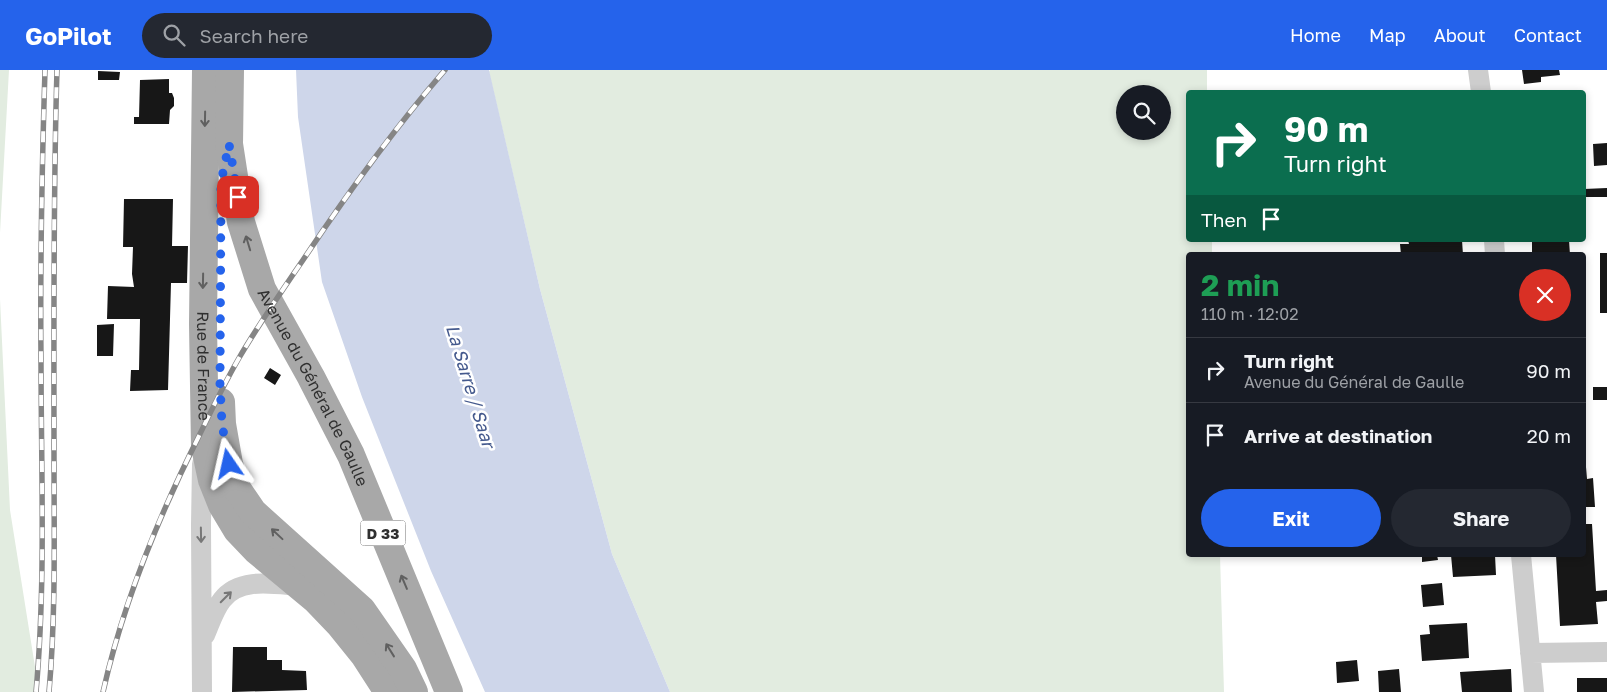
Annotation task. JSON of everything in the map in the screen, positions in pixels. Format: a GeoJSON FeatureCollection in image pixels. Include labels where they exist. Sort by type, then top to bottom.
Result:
{"type":"FeatureCollection","features":[{"type":"Feature","properties":{"kind":"main road","name":"Rue de France"},"geometry":{"type":"LineString","coordinates":[[204,400],[206,70]]}},
{"type":"Feature","properties":{"kind":"main road","name":"Avenue du Général de Gaulle"},"geometry":{"type":"LineString","coordinates":[[230,70],[229,144],[241,222],[262,290],[311,377],[351,455],[450,692]]}},
{"type":"Feature","properties":{"kind":"main road"},"geometry":{"type":"LineString","coordinates":[[229,144],[221,182],[220,384],[222,424],[229,464],[238,490],[253,512],[362,610],[403,669],[414,692]]}},
{"type":"Feature","properties":{"kind":"main road"},"geometry":{"type":"LineString","coordinates":[[204,400],[205,446],[212,480],[222,505],[236,530],[257,551],[327,612],[364,655],[388,692]]}},
{"type":"Feature","properties":{"kind":"street"},"geometry":{"type":"LineString","coordinates":[[1478,70],[1481,90]]}},
{"type":"Feature","properties":{"kind":"street","name":"Rue de France"},"geometry":{"type":"LineString","coordinates":[[202,692],[201,526],[204,400]]}},
{"type":"Feature","properties":{"kind":"street"},"geometry":{"type":"LineString","coordinates":[[1521,557],[1534,692]]}},
{"type":"Feature","properties":{"kind":"street"},"geometry":{"type":"LineString","coordinates":[[203,639],[222,600],[237,588],[252,584],[298,586]]}},
{"type":"Feature","properties":{"kind":"street"},"geometry":{"type":"LineString","coordinates":[[1530,652],[1607,652]]}},
{"type":"Feature","properties":{"kind":"shaded area"},"geometry":{"type":"Polygon","coordinates":[[[0,70],[9,70],[0,233],[0,70]]]}},
{"type":"Feature","properties":{"kind":"shaded area"},"geometry":{"type":"Polygon","coordinates":[[[490,70],[1207,70],[1207,90],[1186,90],[1186,242],[1212,242],[1212,252],[1186,252],[1186,557],[1220,557],[1224,692],[670,692],[612,554],[540,289],[490,70]]]}},
{"type":"Feature","properties":{"kind":"shaded area"},"geometry":{"type":"Polygon","coordinates":[[[0,299],[10,510],[39,692],[0,692],[0,299]]]}},
{"type":"Feature","properties":{"kind":"water","name":"La Sarre / Saar"},"geometry":{"type":"Polygon","coordinates":[[[296,70],[489,70],[540,289],[612,554],[670,692],[485,692],[431,571],[362,397],[322,282],[298,117],[296,70]]]}},
{"type":"Feature","properties":{"kind":"building"},"geometry":{"type":"Polygon","coordinates":[[[1522,70],[1559,70],[1560,75],[1541,77],[1541,82],[1524,84],[1522,70]]]}},
{"type":"Feature","properties":{"kind":"building"},"geometry":{"type":"Polygon","coordinates":[[[98,71],[120,72],[119,80],[98,80],[98,71]]]}},
{"type":"Feature","properties":{"kind":"building"},"geometry":{"type":"Polygon","coordinates":[[[169,79],[169,93],[172,93],[174,98],[174,106],[170,110],[169,124],[134,124],[134,117],[139,117],[140,80],[169,79]]]}},
{"type":"Feature","properties":{"kind":"building"},"geometry":{"type":"Polygon","coordinates":[[[1607,143],[1607,165],[1594,166],[1593,144],[1607,143]]]}},
{"type":"Feature","properties":{"kind":"building"},"geometry":{"type":"Polygon","coordinates":[[[1607,188],[1607,197],[1586,197],[1586,189],[1607,188]]]}},
{"type":"Feature","properties":{"kind":"building"},"geometry":{"type":"Polygon","coordinates":[[[124,199],[173,199],[172,246],[188,246],[187,283],[171,283],[168,390],[130,391],[131,370],[139,370],[140,319],[107,319],[108,286],[134,287],[132,274],[133,247],[123,247],[124,199]]]}},
{"type":"Feature","properties":{"kind":"building"},"geometry":{"type":"Polygon","coordinates":[[[1408,242],[1462,242],[1463,252],[1401,252],[1400,244],[1409,244],[1408,242]]]}},
{"type":"Feature","properties":{"kind":"building"},"geometry":{"type":"Polygon","coordinates":[[[1532,242],[1569,242],[1570,252],[1532,252],[1532,242]]]}},
{"type":"Feature","properties":{"kind":"building"},"geometry":{"type":"Polygon","coordinates":[[[1600,253],[1607,253],[1607,313],[1600,313],[1600,253]]]}},
{"type":"Feature","properties":{"kind":"building"},"geometry":{"type":"Polygon","coordinates":[[[114,324],[113,356],[97,356],[97,325],[114,324]]]}},
{"type":"Feature","properties":{"kind":"building"},"geometry":{"type":"Polygon","coordinates":[[[270,368],[281,375],[275,385],[264,378],[270,368]]]}},
{"type":"Feature","properties":{"kind":"building"},"geometry":{"type":"Polygon","coordinates":[[[1593,387],[1607,387],[1607,400],[1593,400],[1593,387]]]}},
{"type":"Feature","properties":{"kind":"building"},"geometry":{"type":"Polygon","coordinates":[[[1586,467],[1587,479],[1593,478],[1595,507],[1586,507],[1586,467]]]}},
{"type":"Feature","properties":{"kind":"building"},"geometry":{"type":"Polygon","coordinates":[[[1586,524],[1592,524],[1596,591],[1607,590],[1607,601],[1596,602],[1598,624],[1560,626],[1556,557],[1586,557],[1586,524]]]}},
{"type":"Feature","properties":{"kind":"building"},"geometry":{"type":"Polygon","coordinates":[[[1422,557],[1437,557],[1438,560],[1422,562],[1422,557]]]}},
{"type":"Feature","properties":{"kind":"building"},"geometry":{"type":"Polygon","coordinates":[[[1451,557],[1495,557],[1496,575],[1453,577],[1451,557]]]}},
{"type":"Feature","properties":{"kind":"building"},"geometry":{"type":"Polygon","coordinates":[[[1442,583],[1444,605],[1423,607],[1421,585],[1442,583]]]}},
{"type":"Feature","properties":{"kind":"building"},"geometry":{"type":"Polygon","coordinates":[[[1467,623],[1469,658],[1422,661],[1420,635],[1430,634],[1429,625],[1467,623]]]}},
{"type":"Feature","properties":{"kind":"building"},"geometry":{"type":"Polygon","coordinates":[[[233,647],[267,647],[267,660],[282,660],[282,670],[306,671],[307,690],[232,692],[233,647]]]}},
{"type":"Feature","properties":{"kind":"building"},"geometry":{"type":"Polygon","coordinates":[[[1357,660],[1359,681],[1337,683],[1336,662],[1357,660]]]}},
{"type":"Feature","properties":{"kind":"building"},"geometry":{"type":"Polygon","coordinates":[[[1399,669],[1401,692],[1379,692],[1378,671],[1399,669]]]}},
{"type":"Feature","properties":{"kind":"building"},"geometry":{"type":"Polygon","coordinates":[[[1511,669],[1512,692],[1462,692],[1460,672],[1511,669]]]}},
{"type":"Feature","properties":{"kind":"building"},"geometry":{"type":"Polygon","coordinates":[[[1577,678],[1607,678],[1607,692],[1577,692],[1577,678]]]}},
{"type":"Feature","properties":{"kind":"railway"},"geometry":{"type":"LineString","coordinates":[[36,692],[42,567],[41,286],[45,70]]}},
{"type":"Feature","properties":{"kind":"railway"},"geometry":{"type":"LineString","coordinates":[[49,692],[53,633],[54,573],[54,262],[57,70]]}},
{"type":"Feature","properties":{"kind":"railway"},"geometry":{"type":"LineString","coordinates":[[103,692],[131,594],[155,531],[183,469],[233,368],[270,308],[354,187],[389,139],[445,70]]}},
{"type":"Feature","properties":{"kind":"route"},"geometry":{"type":"LineString","coordinates":[[229,464],[222,424],[220,384],[221,182],[229,144],[238,197]]}}]}
